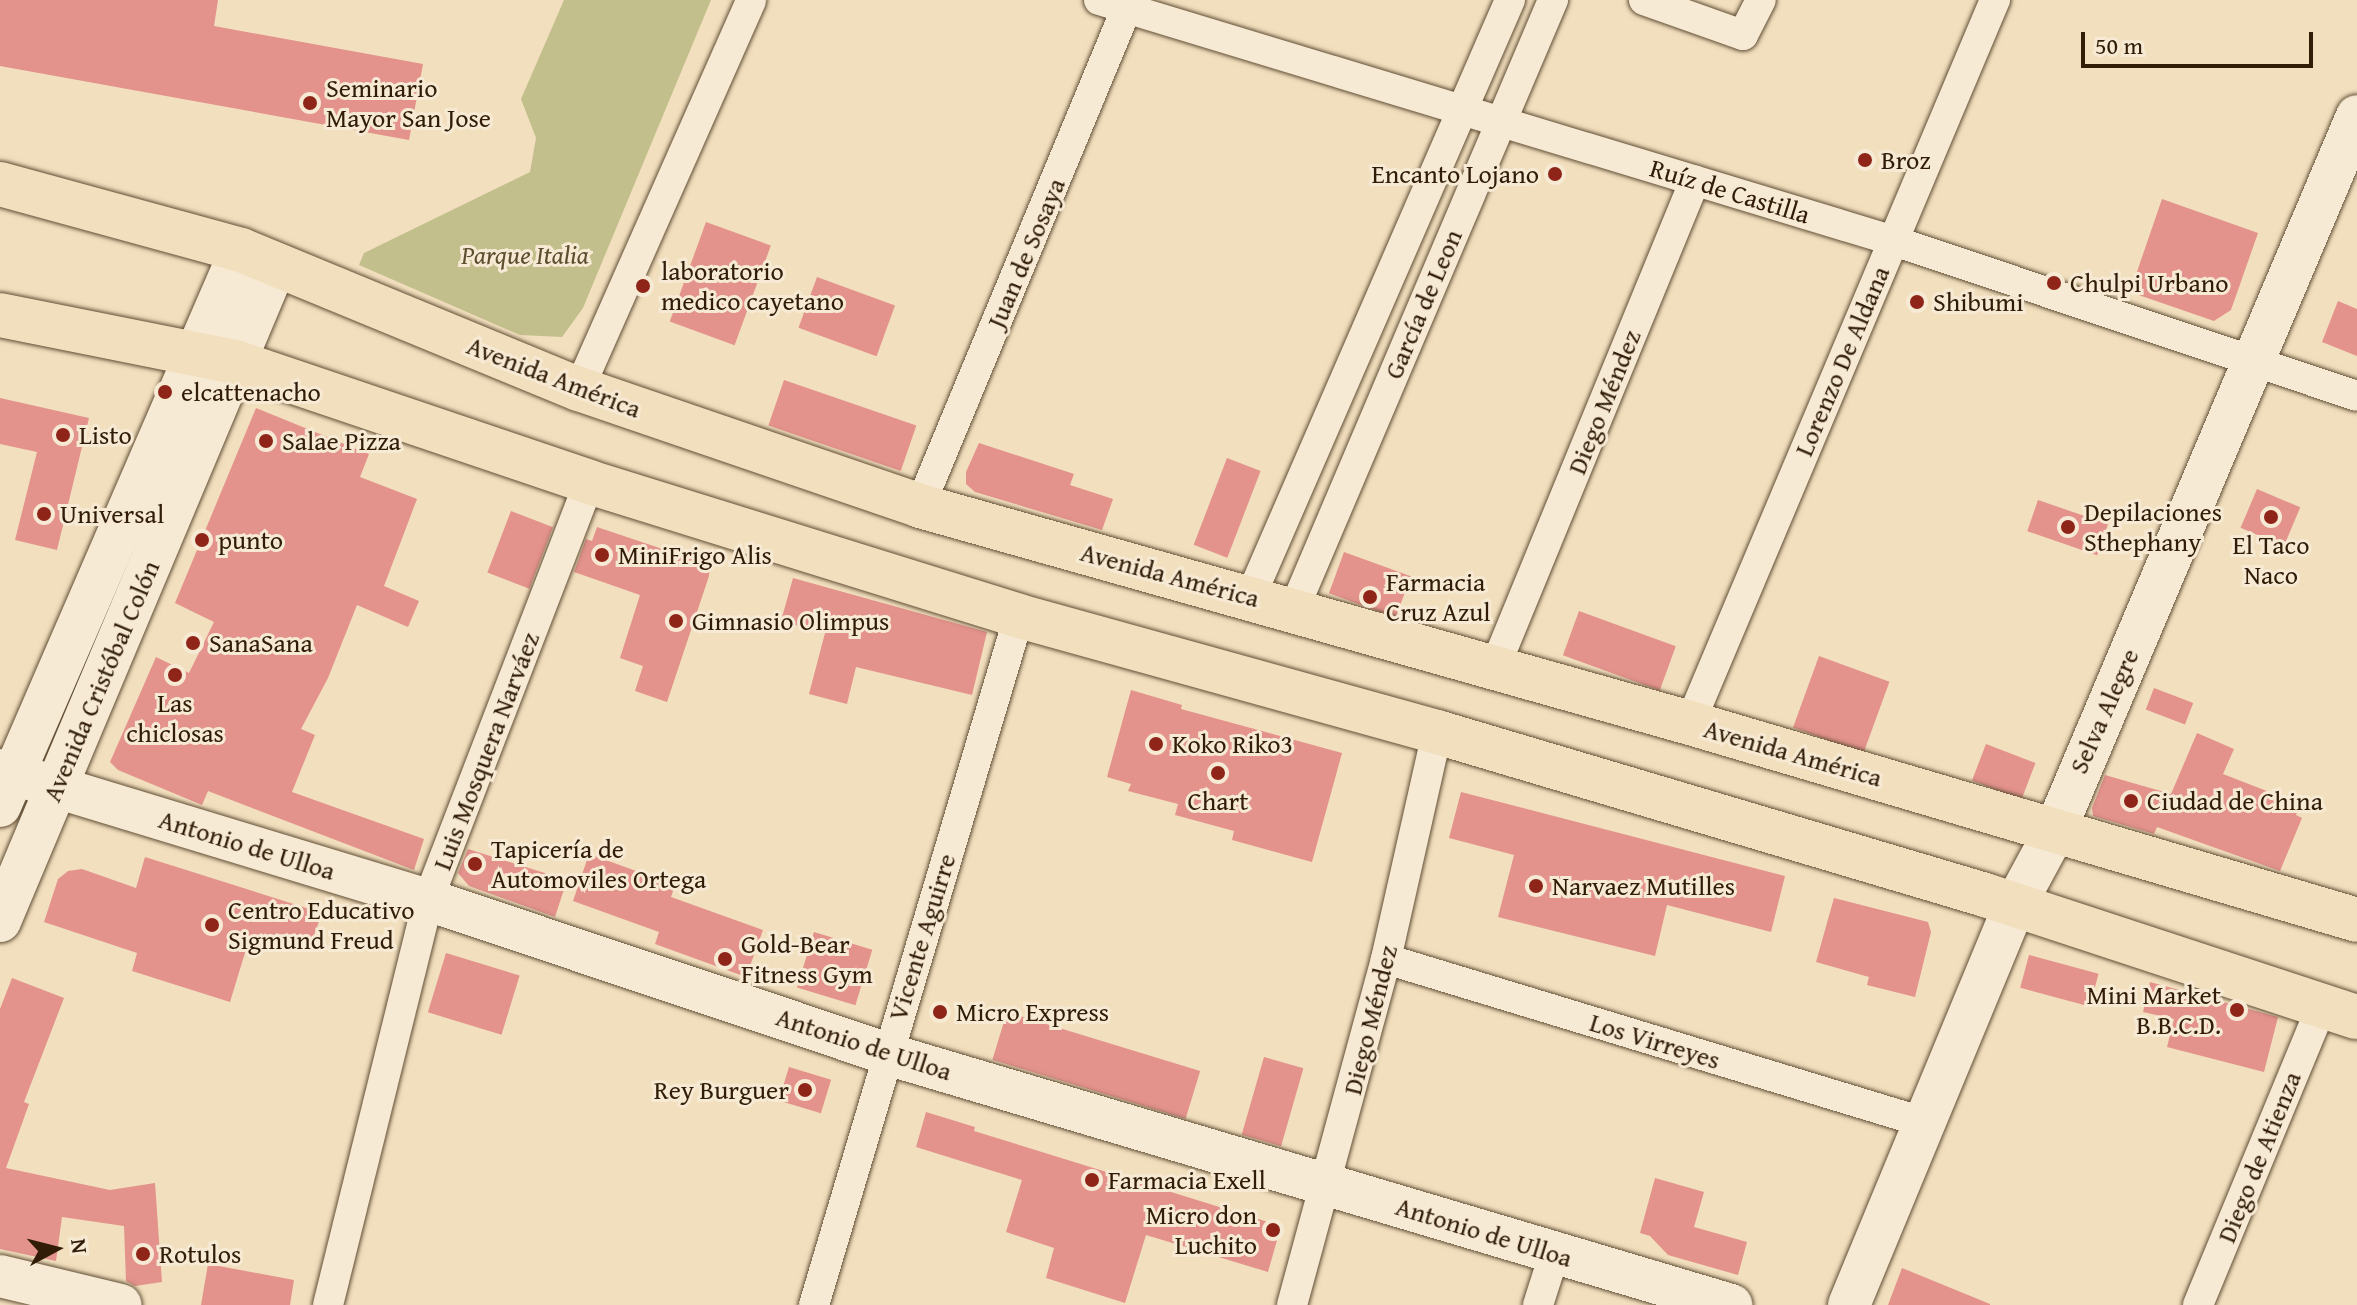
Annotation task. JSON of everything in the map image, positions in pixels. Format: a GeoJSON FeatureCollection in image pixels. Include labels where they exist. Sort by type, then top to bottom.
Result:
{"type":"FeatureCollection","features":[{"type":"Feature","properties":{"kind":"main road","name":"Avenida América"},"geometry":{"type":"LineString","coordinates":[[0,184],[258,257],[579,389],[920,506],[1690,723],[2357,920]]}},
{"type":"Feature","properties":{"kind":"main road"},"geometry":{"type":"LineString","coordinates":[[0,315],[215,356],[589,482],[1019,616],[1437,732],[2015,905],[2339,1013]]}},
{"type":"Feature","properties":{"kind":"street"},"geometry":{"type":"LineString","coordinates":[[579,389],[751,0]]}},
{"type":"Feature","properties":{"kind":"street","name":"García de Leon"},"geometry":{"type":"LineString","coordinates":[[1250,598],[1510,0]]}},
{"type":"Feature","properties":{"kind":"street","name":"García de Leon"},"geometry":{"type":"LineString","coordinates":[[1294,609],[1553,0]]}},
{"type":"Feature","properties":{"kind":"street"},"geometry":{"type":"LineString","coordinates":[[1644,0],[1743,35],[1761,0]]}},
{"type":"Feature","properties":{"kind":"street","name":"Lorenzo De Aldana"},"geometry":{"type":"LineString","coordinates":[[1690,723],[1995,0]]}},
{"type":"Feature","properties":{"kind":"street","name":"Ruíz de Castilla"},"geometry":{"type":"LineString","coordinates":[[1119,3],[1894,241],[2357,396]]}},
{"type":"Feature","properties":{"kind":"street","name":"Juan de Sosaya"},"geometry":{"type":"LineString","coordinates":[[920,506],[1119,3]]}},
{"type":"Feature","properties":{"kind":"street","name":"Selva Alegre"},"geometry":{"type":"LineString","coordinates":[[1849,1305],[2015,905],[2055,831],[2357,116]]}},
{"type":"Feature","properties":{"kind":"street","name":"Diego Méndez"},"geometry":{"type":"LineString","coordinates":[[1495,667],[1695,180]]}},
{"type":"Feature","properties":{"kind":"street","name":"Avenida Cristóbal Colón"},"geometry":{"type":"LineString","coordinates":[[5,783],[215,356],[258,257]]}},
{"type":"Feature","properties":{"kind":"street","name":"Avenida Cristóbal Colón"},"geometry":{"type":"LineString","coordinates":[[0,921],[56,788],[215,356]]}},
{"type":"Feature","properties":{"kind":"street","name":"Luis Mosquera Narváez"},"geometry":{"type":"LineString","coordinates":[[328,1305],[428,900],[589,482]]}},
{"type":"Feature","properties":{"kind":"street","name":"Vicente Aguirre"},"geometry":{"type":"LineString","coordinates":[[814,1305],[1019,616]]}},
{"type":"Feature","properties":{"kind":"street","name":"Diego Méndez"},"geometry":{"type":"LineString","coordinates":[[1292,1305],[1328,1183],[1386,959],[1437,732]]}},
{"type":"Feature","properties":{"kind":"street","name":"Antonio de Ulloa"},"geometry":{"type":"LineString","coordinates":[[5,783],[56,788],[428,900],[887,1054],[1328,1183],[1554,1255],[1731,1305]]}},
{"type":"Feature","properties":{"kind":"street","name":"Los Virreyes"},"geometry":{"type":"LineString","coordinates":[[1386,959],[1923,1122]]}},
{"type":"Feature","properties":{"kind":"street","name":"Diego de Atienza"},"geometry":{"type":"LineString","coordinates":[[2198,1305],[2339,1013]]}},
{"type":"Feature","properties":{"kind":"street"},"geometry":{"type":"LineString","coordinates":[[1538,1305],[1554,1255]]}},
{"type":"Feature","properties":{"kind":"street"},"geometry":{"type":"LineString","coordinates":[[0,1276],[121,1305]]}},
{"type":"Feature","properties":{"kind":"green space","name":"Parque Italia"},"geometry":{"type":"Polygon","coordinates":[[[564,0],[711,0],[583,308],[562,337],[520,335],[359,265],[364,253],[530,172],[536,138],[521,99],[564,0]]]}},
{"type":"Feature","properties":{"kind":"building","name":"Seminario Mayor San Jose"},"geometry":{"type":"Polygon","coordinates":[[[0,0],[218,0],[214,26],[423,64],[409,140],[0,66],[0,0]]]}},
{"type":"Feature","properties":{"kind":"building"},"geometry":{"type":"Polygon","coordinates":[[[2162,199],[2258,233],[2231,310],[2214,321],[2130,292],[2162,199]]]}},
{"type":"Feature","properties":{"kind":"building"},"geometry":{"type":"Polygon","coordinates":[[[706,222],[771,246],[735,345],[670,322],[706,222]]]}},
{"type":"Feature","properties":{"kind":"building"},"geometry":{"type":"Polygon","coordinates":[[[817,277],[895,305],[877,356],[799,328],[817,277]]]}},
{"type":"Feature","properties":{"kind":"building"},"geometry":{"type":"Polygon","coordinates":[[[2338,301],[2357,309],[2357,356],[2322,342],[2338,301]]]}},
{"type":"Feature","properties":{"kind":"building"},"geometry":{"type":"Polygon","coordinates":[[[784,380],[916,426],[901,471],[768,425],[784,380]]]}},
{"type":"Feature","properties":{"kind":"building"},"geometry":{"type":"Polygon","coordinates":[[[0,398],[89,418],[57,550],[15,540],[37,452],[0,444],[0,398]]]}},
{"type":"Feature","properties":{"kind":"building"},"geometry":{"type":"Polygon","coordinates":[[[256,408],[369,454],[360,477],[417,499],[384,586],[419,601],[408,627],[357,605],[328,678],[301,729],[315,735],[292,792],[424,839],[414,870],[208,791],[202,805],[118,770],[110,762],[156,657],[189,673],[214,622],[175,603],[256,408]]]}},
{"type":"Feature","properties":{"kind":"building"},"geometry":{"type":"Polygon","coordinates":[[[979,443],[1074,474],[1070,485],[1113,499],[1102,530],[975,492],[966,484],[966,472],[979,443]]]}},
{"type":"Feature","properties":{"kind":"building"},"geometry":{"type":"Polygon","coordinates":[[[1227,458],[1261,471],[1227,558],[1194,545],[1227,458]]]}},
{"type":"Feature","properties":{"kind":"building","name":"El Taco Naco"},"geometry":{"type":"Polygon","coordinates":[[[2257,489],[2300,507],[2284,546],[2241,528],[2257,489]]]}},
{"type":"Feature","properties":{"kind":"building","name":"Depilaciones Sthephany"},"geometry":{"type":"Polygon","coordinates":[[[2038,500],[2108,524],[2097,555],[2027,531],[2038,500]]]}},
{"type":"Feature","properties":{"kind":"building"},"geometry":{"type":"Polygon","coordinates":[[[511,511],[553,527],[529,589],[487,573],[511,511]]]}},
{"type":"Feature","properties":{"kind":"building"},"geometry":{"type":"Polygon","coordinates":[[[597,527],[710,565],[667,702],[635,691],[643,666],[620,658],[640,595],[574,572],[586,539],[592,541],[597,527]]]}},
{"type":"Feature","properties":{"kind":"building"},"geometry":{"type":"Polygon","coordinates":[[[1344,552],[1411,576],[1396,618],[1329,593],[1344,552]]]}},
{"type":"Feature","properties":{"kind":"building"},"geometry":{"type":"Polygon","coordinates":[[[793,578],[987,632],[972,695],[856,667],[847,704],[809,694],[825,633],[781,621],[793,578]]]}},
{"type":"Feature","properties":{"kind":"building"},"geometry":{"type":"Polygon","coordinates":[[[1579,611],[1676,646],[1660,690],[1563,655],[1579,611]]]}},
{"type":"Feature","properties":{"kind":"building"},"geometry":{"type":"Polygon","coordinates":[[[1819,656],[1889,682],[1863,753],[1793,727],[1819,656]]]}},
{"type":"Feature","properties":{"kind":"building"},"geometry":{"type":"Polygon","coordinates":[[[2154,688],[2193,703],[2185,725],[2146,709],[2154,688]]]}},
{"type":"Feature","properties":{"kind":"building"},"geometry":{"type":"Polygon","coordinates":[[[1131,690],[1182,705],[1181,709],[1342,753],[1312,862],[1232,840],[1234,831],[1175,815],[1178,804],[1128,791],[1131,784],[1107,777],[1131,690]]]}},
{"type":"Feature","properties":{"kind":"building"},"geometry":{"type":"Polygon","coordinates":[[[2197,733],[2234,749],[2223,774],[2300,804],[2296,815],[2302,818],[2280,871],[2157,827],[2154,834],[2093,816],[2092,808],[2105,775],[2171,794],[2197,733]]]}},
{"type":"Feature","properties":{"kind":"building"},"geometry":{"type":"Polygon","coordinates":[[[1986,744],[2035,763],[2022,799],[1972,780],[1986,744]]]}},
{"type":"Feature","properties":{"kind":"building"},"geometry":{"type":"Polygon","coordinates":[[[1461,792],[1785,876],[1771,932],[1667,905],[1655,956],[1498,917],[1514,855],[1449,838],[1461,792]]]}},
{"type":"Feature","properties":{"kind":"building"},"geometry":{"type":"Polygon","coordinates":[[[468,849],[567,880],[555,917],[469,886],[458,873],[468,849]]]}},
{"type":"Feature","properties":{"kind":"building"},"geometry":{"type":"Polygon","coordinates":[[[589,854],[675,885],[671,897],[763,930],[746,977],[655,944],[659,932],[573,901],[589,854]]]}},
{"type":"Feature","properties":{"kind":"building","name":"Centro Educativo Sigmund Freud"},"geometry":{"type":"Polygon","coordinates":[[[145,857],[322,913],[311,944],[276,933],[270,950],[248,943],[230,1002],[132,971],[137,953],[44,922],[58,879],[68,871],[82,869],[136,888],[145,857]]]}},
{"type":"Feature","properties":{"kind":"building"},"geometry":{"type":"Polygon","coordinates":[[[1834,898],[1928,922],[1931,932],[1915,997],[1867,985],[1869,977],[1816,962],[1834,898]]]}},
{"type":"Feature","properties":{"kind":"building"},"geometry":{"type":"Polygon","coordinates":[[[814,932],[872,950],[855,1005],[797,987],[814,932]]]}},
{"type":"Feature","properties":{"kind":"building"},"geometry":{"type":"Polygon","coordinates":[[[446,953],[520,976],[502,1035],[428,1012],[446,953]]]}},
{"type":"Feature","properties":{"kind":"building"},"geometry":{"type":"Polygon","coordinates":[[[2029,955],[2099,974],[2090,1006],[2020,988],[2029,955]]]}},
{"type":"Feature","properties":{"kind":"building"},"geometry":{"type":"Polygon","coordinates":[[[12,978],[64,998],[24,1102],[29,1104],[6,1168],[110,1190],[155,1183],[162,1282],[135,1286],[126,1281],[124,1226],[62,1217],[56,1261],[0,1249],[0,1009],[12,978]]]}},
{"type":"Feature","properties":{"kind":"building"},"geometry":{"type":"Polygon","coordinates":[[[2150,982],[2278,1017],[2264,1072],[2167,1047],[2174,1019],[2143,1012],[2150,982]]]}},
{"type":"Feature","properties":{"kind":"building"},"geometry":{"type":"Polygon","coordinates":[[[1007,1012],[1200,1071],[1186,1119],[992,1060],[1007,1012]]]}},
{"type":"Feature","properties":{"kind":"building"},"geometry":{"type":"Polygon","coordinates":[[[1264,1057],[1303,1068],[1281,1146],[1242,1135],[1264,1057]]]}},
{"type":"Feature","properties":{"kind":"building","name":"Rey Burguer"},"geometry":{"type":"Polygon","coordinates":[[[789,1067],[831,1080],[821,1113],[779,1100],[789,1067]]]}},
{"type":"Feature","properties":{"kind":"building"},"geometry":{"type":"Polygon","coordinates":[[[926,1112],[975,1127],[974,1131],[1281,1226],[1268,1272],[1146,1235],[1125,1303],[1046,1278],[1054,1248],[1006,1232],[1022,1180],[916,1147],[926,1112]]]}},
{"type":"Feature","properties":{"kind":"building"},"geometry":{"type":"Polygon","coordinates":[[[1655,1178],[1704,1192],[1694,1227],[1747,1242],[1738,1275],[1668,1255],[1650,1236],[1640,1233],[1655,1178]]]}},
{"type":"Feature","properties":{"kind":"building"},"geometry":{"type":"Polygon","coordinates":[[[208,1264],[294,1280],[290,1305],[201,1305],[208,1264]]]}},
{"type":"Feature","properties":{"kind":"building"},"geometry":{"type":"Polygon","coordinates":[[[1902,1268],[1990,1304],[1990,1305],[1888,1305],[1902,1268]]]}},
{"type":"Feature","properties":{"kind":"place","name":"Seminario Mayor San Jose"},"geometry":{"type":"Point","coordinates":[310,103]}},
{"type":"Feature","properties":{"kind":"place","name":"Broz"},"geometry":{"type":"Point","coordinates":[1865,160]}},
{"type":"Feature","properties":{"kind":"place","name":"Encanto Lojano"},"geometry":{"type":"Point","coordinates":[1555,174]}},
{"type":"Feature","properties":{"kind":"place","name":"Chulpi Urbano"},"geometry":{"type":"Point","coordinates":[2054,283]}},
{"type":"Feature","properties":{"kind":"place","name":"laboratorio medico cayetano"},"geometry":{"type":"Point","coordinates":[643,286]}},
{"type":"Feature","properties":{"kind":"place","name":"Shibumi"},"geometry":{"type":"Point","coordinates":[1917,302]}},
{"type":"Feature","properties":{"kind":"place","name":"elcattenacho"},"geometry":{"type":"Point","coordinates":[165,392]}},
{"type":"Feature","properties":{"kind":"place","name":"Listo"},"geometry":{"type":"Point","coordinates":[63,435]}},
{"type":"Feature","properties":{"kind":"place","name":"Salae Pizza"},"geometry":{"type":"Point","coordinates":[266,441]}},
{"type":"Feature","properties":{"kind":"place","name":"Universal"},"geometry":{"type":"Point","coordinates":[44,514]}},
{"type":"Feature","properties":{"kind":"place","name":"El Taco Naco"},"geometry":{"type":"Point","coordinates":[2271,517]}},
{"type":"Feature","properties":{"kind":"place","name":"Depilaciones Sthephany"},"geometry":{"type":"Point","coordinates":[2068,527]}},
{"type":"Feature","properties":{"kind":"place","name":"punto"},"geometry":{"type":"Point","coordinates":[202,540]}},
{"type":"Feature","properties":{"kind":"place","name":"MiniFrigo Alis"},"geometry":{"type":"Point","coordinates":[602,555]}},
{"type":"Feature","properties":{"kind":"place","name":"Farmacia Cruz Azul"},"geometry":{"type":"Point","coordinates":[1370,597]}},
{"type":"Feature","properties":{"kind":"place","name":"Gimnasio Olimpus"},"geometry":{"type":"Point","coordinates":[676,621]}},
{"type":"Feature","properties":{"kind":"place","name":"SanaSana"},"geometry":{"type":"Point","coordinates":[193,643]}},
{"type":"Feature","properties":{"kind":"place","name":"Las chiclosas"},"geometry":{"type":"Point","coordinates":[175,675]}},
{"type":"Feature","properties":{"kind":"place","name":"Koko Riko3"},"geometry":{"type":"Point","coordinates":[1156,744]}},
{"type":"Feature","properties":{"kind":"place","name":"Chart"},"geometry":{"type":"Point","coordinates":[1218,773]}},
{"type":"Feature","properties":{"kind":"place","name":"Ciudad de China"},"geometry":{"type":"Point","coordinates":[2131,801]}},
{"type":"Feature","properties":{"kind":"place","name":"Tapicería de Automoviles Ortega"},"geometry":{"type":"Point","coordinates":[475,864]}},
{"type":"Feature","properties":{"kind":"place","name":"Narvaez Mutilles"},"geometry":{"type":"Point","coordinates":[1536,886]}},
{"type":"Feature","properties":{"kind":"place","name":"Centro Educativo Sigmund Freud"},"geometry":{"type":"Point","coordinates":[212,925]}},
{"type":"Feature","properties":{"kind":"place","name":"Gold-Bear Fitness Gym"},"geometry":{"type":"Point","coordinates":[725,959]}},
{"type":"Feature","properties":{"kind":"place","name":"Mini Market B.B.C.D."},"geometry":{"type":"Point","coordinates":[2237,1010]}},
{"type":"Feature","properties":{"kind":"place","name":"Micro Express"},"geometry":{"type":"Point","coordinates":[940,1012]}},
{"type":"Feature","properties":{"kind":"place","name":"Rey Burguer"},"geometry":{"type":"Point","coordinates":[805,1090]}},
{"type":"Feature","properties":{"kind":"place","name":"Farmacia Exell"},"geometry":{"type":"Point","coordinates":[1092,1180]}},
{"type":"Feature","properties":{"kind":"place","name":"Micro don Luchito"},"geometry":{"type":"Point","coordinates":[1273,1230]}},
{"type":"Feature","properties":{"kind":"place","name":"Rotulos"},"geometry":{"type":"Point","coordinates":[143,1254]}}]}
